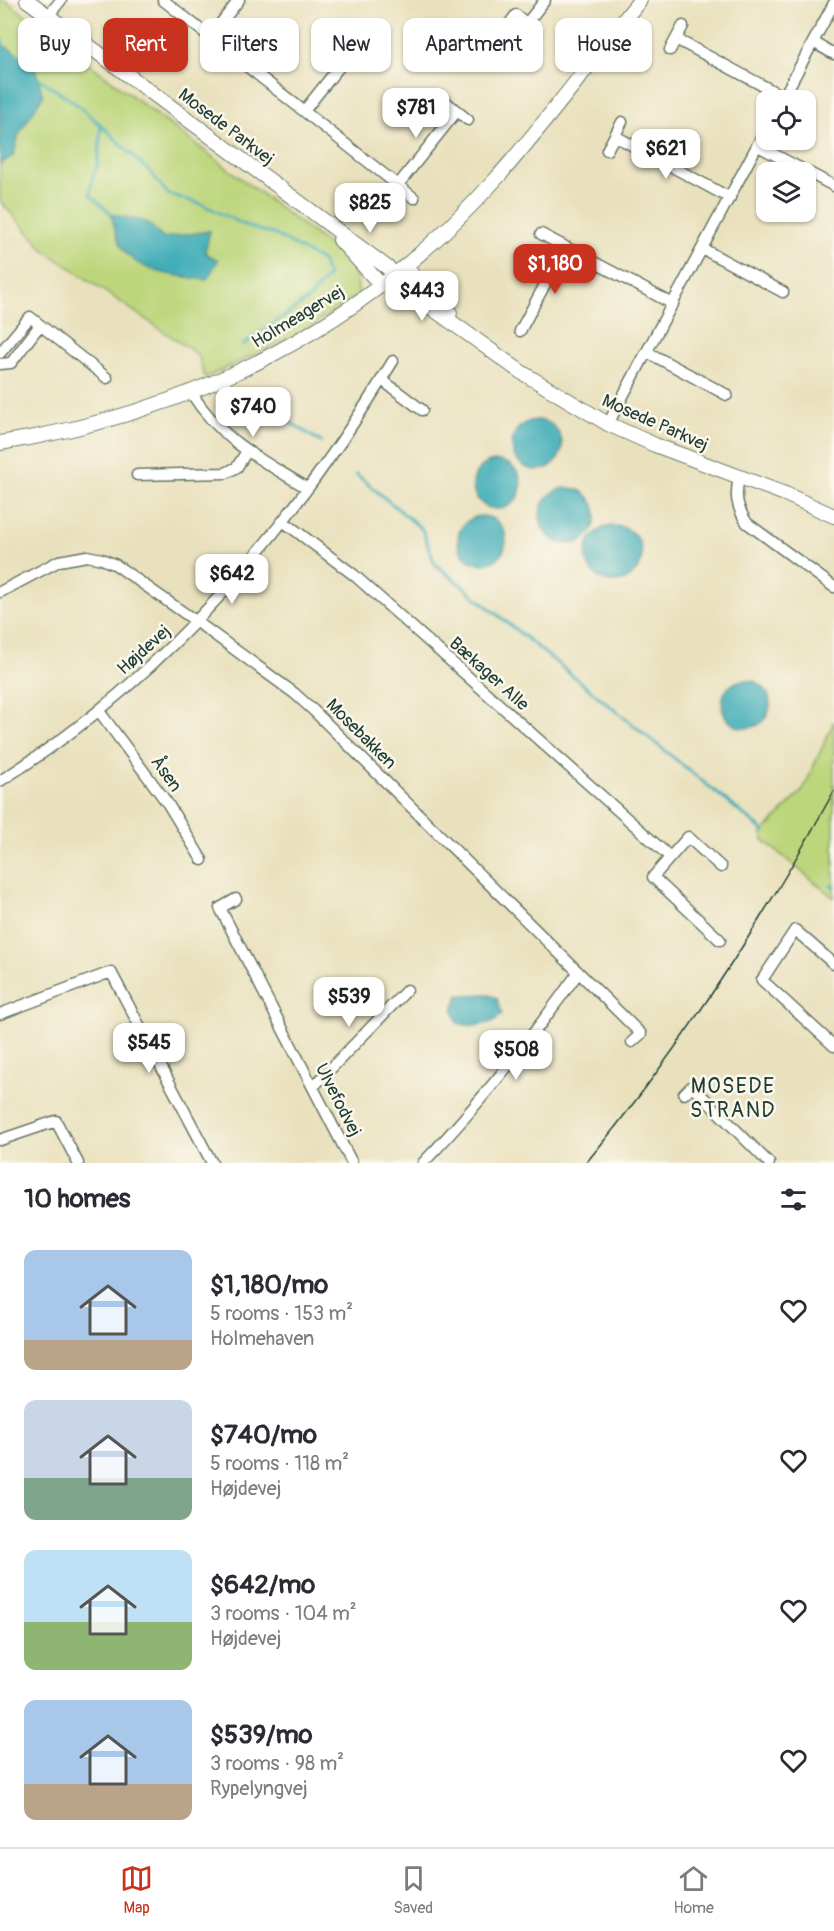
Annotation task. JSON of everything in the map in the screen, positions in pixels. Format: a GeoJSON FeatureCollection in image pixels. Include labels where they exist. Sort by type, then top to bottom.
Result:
{"type":"FeatureCollection","features":[{"type":"Feature","properties":{"kind":"street","name":"Mosede Parkvej"},"geometry":{"type":"LineString","coordinates":[[27,0],[521,372],[609,424],[682,456],[834,516]]}},
{"type":"Feature","properties":{"kind":"street"},"geometry":{"type":"LineString","coordinates":[[48,16],[61,0]]}},
{"type":"Feature","properties":{"kind":"street"},"geometry":{"type":"LineString","coordinates":[[163,0],[200,29]]}},
{"type":"Feature","properties":{"kind":"street"},"geometry":{"type":"LineString","coordinates":[[225,18],[239,0]]}},
{"type":"Feature","properties":{"kind":"street"},"geometry":{"type":"LineString","coordinates":[[531,18],[545,0]]}},
{"type":"Feature","properties":{"kind":"street","name":"Holmeagervej"},"geometry":{"type":"LineString","coordinates":[[0,443],[84,428],[192,394],[303,338],[393,276],[495,180],[640,0]]}},
{"type":"Feature","properties":{"kind":"street"},"geometry":{"type":"LineString","coordinates":[[788,90],[834,3]]}},
{"type":"Feature","properties":{"kind":"street"},"geometry":{"type":"LineString","coordinates":[[670,50],[683,26]]}},
{"type":"Feature","properties":{"kind":"street"},"geometry":{"type":"LineString","coordinates":[[676,39],[767,90]]}},
{"type":"Feature","properties":{"kind":"street"},"geometry":{"type":"LineString","coordinates":[[813,42],[834,54]]}},
{"type":"Feature","properties":{"kind":"street"},"geometry":{"type":"LineString","coordinates":[[254,72],[414,198]]}},
{"type":"Feature","properties":{"kind":"street"},"geometry":{"type":"LineString","coordinates":[[304,111],[335,72]]}},
{"type":"Feature","properties":{"kind":"street"},"geometry":{"type":"LineString","coordinates":[[446,102],[468,120]]}},
{"type":"Feature","properties":{"kind":"street"},"geometry":{"type":"LineString","coordinates":[[398,185],[457,111]]}},
{"type":"Feature","properties":{"kind":"street"},"geometry":{"type":"LineString","coordinates":[[608,150],[622,122]]}},
{"type":"Feature","properties":{"kind":"street"},"geometry":{"type":"LineString","coordinates":[[615,136],[730,198]]}},
{"type":"Feature","properties":{"kind":"street"},"geometry":{"type":"LineString","coordinates":[[609,424],[756,150]]}},
{"type":"Feature","properties":{"kind":"street"},"geometry":{"type":"LineString","coordinates":[[766,150],[834,186]]}},
{"type":"Feature","properties":{"kind":"street"},"geometry":{"type":"LineString","coordinates":[[541,234],[673,304]]}},
{"type":"Feature","properties":{"kind":"street"},"geometry":{"type":"LineString","coordinates":[[520,331],[565,247]]}},
{"type":"Feature","properties":{"kind":"street"},"geometry":{"type":"LineString","coordinates":[[703,249],[783,292]]}},
{"type":"Feature","properties":{"kind":"street"},"geometry":{"type":"LineString","coordinates":[[0,353],[30,317],[107,378]]}},
{"type":"Feature","properties":{"kind":"street"},"geometry":{"type":"LineString","coordinates":[[0,364],[11,363],[40,325]]}},
{"type":"Feature","properties":{"kind":"street"},"geometry":{"type":"LineString","coordinates":[[647,352],[727,395]]}},
{"type":"Feature","properties":{"kind":"street","name":"Højdevej"},"geometry":{"type":"LineString","coordinates":[[0,781],[99,711],[153,665],[197,622],[283,521],[393,361]]}},
{"type":"Feature","properties":{"kind":"street"},"geometry":{"type":"LineString","coordinates":[[382,380],[422,410]]}},
{"type":"Feature","properties":{"kind":"street"},"geometry":{"type":"LineString","coordinates":[[192,394],[207,418],[247,451],[307,488]]}},
{"type":"Feature","properties":{"kind":"street"},"geometry":{"type":"LineString","coordinates":[[137,475],[226,473],[237,467],[247,451]]}},
{"type":"Feature","properties":{"kind":"street"},"geometry":{"type":"LineString","coordinates":[[739,477],[735,496],[737,508],[747,523],[834,587]]}},
{"type":"Feature","properties":{"kind":"street","name":"Bækager Alle"},"geometry":{"type":"LineString","coordinates":[[283,521],[354,575],[669,856]]}},
{"type":"Feature","properties":{"kind":"street","name":"Mosebakken"},"geometry":{"type":"LineString","coordinates":[[0,592],[59,561],[87,556],[116,565],[197,622],[294,693],[641,1034],[632,1042]]}},
{"type":"Feature","properties":{"kind":"street","name":"Åsen"},"geometry":{"type":"LineString","coordinates":[[99,711],[168,804],[202,860]]}},
{"type":"Feature","properties":{"kind":"street"},"geometry":{"type":"LineString","coordinates":[[720,940],[652,877],[688,837],[721,867]]}},
{"type":"Feature","properties":{"kind":"street","name":"Ulvefodvej"},"geometry":{"type":"LineString","coordinates":[[236,899],[220,908],[352,1163]]}},
{"type":"Feature","properties":{"kind":"street"},"geometry":{"type":"LineString","coordinates":[[834,964],[795,930],[762,980],[834,1046]]}},
{"type":"Feature","properties":{"kind":"street"},"geometry":{"type":"LineString","coordinates":[[0,1014],[111,972],[212,1163]]}},
{"type":"Feature","properties":{"kind":"street"},"geometry":{"type":"LineString","coordinates":[[423,1163],[470,1114],[523,1050],[578,973]]}},
{"type":"Feature","properties":{"kind":"street"},"geometry":{"type":"LineString","coordinates":[[313,1087],[406,990]]}},
{"type":"Feature","properties":{"kind":"street"},"geometry":{"type":"LineString","coordinates":[[684,1094],[692,1086],[769,1163]]}},
{"type":"Feature","properties":{"kind":"street"},"geometry":{"type":"LineString","coordinates":[[0,1140],[56,1121],[78,1163]]}},
{"type":"Feature","properties":{"kind":"green space"},"geometry":{"type":"Polygon","coordinates":[[[0,0],[5,0],[29,18],[18,18],[18,72],[91,72],[91,65],[354,264],[359,294],[301,333],[205,378],[198,355],[44,250],[0,201],[0,0]]]}},
{"type":"Feature","properties":{"kind":"green space"},"geometry":{"type":"Polygon","coordinates":[[[834,721],[834,898],[763,840],[762,833],[803,790],[834,721]]]}},
{"type":"Feature","properties":{"kind":"water"},"geometry":{"type":"Polygon","coordinates":[[[0,43],[18,54],[18,72],[36,72],[43,96],[19,134],[14,155],[0,164],[0,43]]]}},
{"type":"Feature","properties":{"kind":"water"},"geometry":{"type":"Polygon","coordinates":[[[111,214],[147,222],[163,238],[210,231],[205,253],[218,260],[207,280],[172,275],[137,263],[121,246],[111,214]]]}},
{"type":"Feature","properties":{"kind":"water"},"geometry":{"type":"Polygon","coordinates":[[[537,420],[551,424],[558,431],[562,445],[558,459],[551,466],[537,470],[523,466],[516,459],[512,445],[516,431],[523,424],[537,420]]]}},
{"type":"Feature","properties":{"kind":"water"},"geometry":{"type":"Polygon","coordinates":[[[492,461],[502,461],[514,468],[521,480],[521,490],[514,502],[502,509],[492,509],[477,498],[473,490],[473,480],[484,465],[492,461]]]}},
{"type":"Feature","properties":{"kind":"water"},"geometry":{"type":"Polygon","coordinates":[[[562,488],[574,488],[584,492],[592,500],[596,516],[592,532],[584,540],[574,544],[562,544],[552,540],[544,532],[540,522],[540,510],[544,500],[552,492],[562,488]]]}},
{"type":"Feature","properties":{"kind":"water"},"geometry":{"type":"Polygon","coordinates":[[[477,516],[487,516],[502,526],[506,540],[505,549],[496,560],[487,564],[477,564],[462,554],[458,545],[458,535],[468,520],[477,516]]]}},
{"type":"Feature","properties":{"kind":"water"},"geometry":{"type":"Polygon","coordinates":[[[608,526],[620,526],[630,530],[638,538],[642,554],[638,570],[630,578],[620,582],[608,582],[598,578],[590,570],[586,560],[586,548],[590,538],[598,530],[608,526]]]}},
{"type":"Feature","properties":{"kind":"water"},"geometry":{"type":"Polygon","coordinates":[[[746,680],[763,687],[770,704],[763,721],[746,728],[729,721],[722,704],[729,687],[746,680]]]}},
{"type":"Feature","properties":{"kind":"water"},"geometry":{"type":"Polygon","coordinates":[[[487,994],[497,998],[502,1015],[492,1022],[481,1025],[457,1023],[453,1008],[459,995],[487,994]]]}},
{"type":"Feature","properties":{"kind":"waterway"},"geometry":{"type":"LineString","coordinates":[[0,35],[4,47]]}},
{"type":"Feature","properties":{"kind":"waterway"},"geometry":{"type":"LineString","coordinates":[[38,78],[75,103],[101,125],[151,173],[168,194],[201,204],[249,227],[276,235],[322,261],[328,276],[310,298],[243,345]]}},
{"type":"Feature","properties":{"kind":"waterway"},"geometry":{"type":"LineString","coordinates":[[101,125],[98,164],[90,194],[111,214]]}},
{"type":"Feature","properties":{"kind":"waterway"},"geometry":{"type":"LineString","coordinates":[[239,390],[321,442]]}},
{"type":"Feature","properties":{"kind":"waterway"},"geometry":{"type":"LineString","coordinates":[[356,474],[422,529],[435,564],[765,832]]}},
{"type":"Feature","properties":{"kind":"tram line"},"geometry":{"type":"LineString","coordinates":[[586,1163],[655,1075],[719,983],[807,840],[834,791]]}},
{"type":"Feature","properties":{"kind":"district","name":"MOSEDE STRAND"},"geometry":{"type":"Point","coordinates":[733,1098]}}]}
